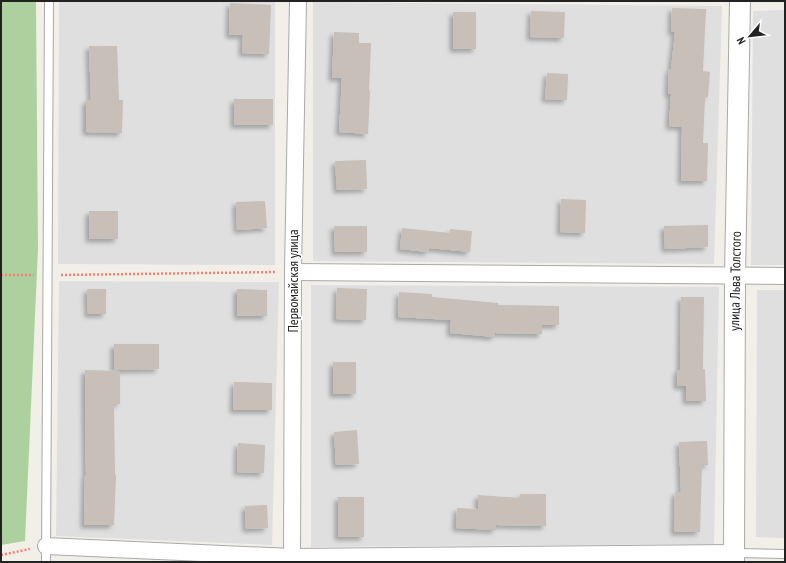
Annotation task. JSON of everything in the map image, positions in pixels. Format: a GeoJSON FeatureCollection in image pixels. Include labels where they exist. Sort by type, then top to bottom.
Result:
{"type":"FeatureCollection","features":[{"type":"Feature","properties":{"kind":"street","name":"Первомайская улица"},"geometry":{"type":"LineString","coordinates":[[292,559],[293,272],[298,1]]}},
{"type":"Feature","properties":{"kind":"street","name":"улица Льва Толстого"},"geometry":{"type":"LineString","coordinates":[[734,557],[735,276],[740,1]]}},
{"type":"Feature","properties":{"kind":"street"},"geometry":{"type":"LineString","coordinates":[[293,272],[785,276]]}},
{"type":"Feature","properties":{"kind":"street"},"geometry":{"type":"LineString","coordinates":[[46,546],[292,559],[734,557]]}},
{"type":"Feature","properties":{"kind":"lane"},"geometry":{"type":"LineString","coordinates":[[46,562],[49,1]]}},
{"type":"Feature","properties":{"kind":"lane"},"geometry":{"type":"LineString","coordinates":[[734,557],[785,554]]}},
{"type":"Feature","properties":{"kind":"path"},"geometry":{"type":"LineString","coordinates":[[1,274],[47,275],[293,272]]}},
{"type":"Feature","properties":{"kind":"path"},"geometry":{"type":"LineString","coordinates":[[1,554],[46,546]]}},
{"type":"Feature","properties":{"kind":"shaded area"},"geometry":{"type":"Polygon","coordinates":[[[59,1],[275,1],[275,265],[58,264],[59,1]]]}},
{"type":"Feature","properties":{"kind":"shaded area"},"geometry":{"type":"Polygon","coordinates":[[[313,2],[722,6],[714,264],[313,261],[313,2]]]}},
{"type":"Feature","properties":{"kind":"shaded area"},"geometry":{"type":"Polygon","coordinates":[[[785,10],[785,265],[751,265],[753,11],[785,10]]]}},
{"type":"Feature","properties":{"kind":"shaded area"},"geometry":{"type":"Polygon","coordinates":[[[59,281],[279,282],[272,545],[56,536],[59,281]]]}},
{"type":"Feature","properties":{"kind":"shaded area"},"geometry":{"type":"Polygon","coordinates":[[[311,285],[719,287],[714,544],[311,547],[311,285]]]}},
{"type":"Feature","properties":{"kind":"shaded area"},"geometry":{"type":"Polygon","coordinates":[[[757,290],[785,290],[785,538],[756,537],[757,290]]]}},
{"type":"Feature","properties":{"kind":"green space"},"geometry":{"type":"Polygon","coordinates":[[[1,1],[36,1],[38,249],[25,541],[1,545],[1,1]]]}},
{"type":"Feature","properties":{"kind":"building"},"geometry":{"type":"Polygon","coordinates":[[[230,3],[271,5],[269,54],[242,53],[243,35],[229,35],[230,3]]]}},
{"type":"Feature","properties":{"kind":"building"},"geometry":{"type":"Polygon","coordinates":[[[672,8],[706,9],[703,71],[710,72],[708,97],[705,97],[703,143],[708,143],[707,181],[681,181],[682,127],[669,126],[671,94],[668,94],[669,69],[671,69],[675,32],[671,31],[672,8]]]}},
{"type":"Feature","properties":{"kind":"building"},"geometry":{"type":"Polygon","coordinates":[[[531,11],[565,12],[564,38],[530,37],[531,11]]]}},
{"type":"Feature","properties":{"kind":"building"},"geometry":{"type":"Polygon","coordinates":[[[453,12],[476,12],[476,49],[453,49],[453,12]]]}},
{"type":"Feature","properties":{"kind":"building"},"geometry":{"type":"Polygon","coordinates":[[[334,32],[359,33],[359,43],[371,43],[368,134],[339,132],[342,78],[332,78],[334,32]]]}},
{"type":"Feature","properties":{"kind":"building"},"geometry":{"type":"Polygon","coordinates":[[[89,46],[117,46],[119,100],[123,100],[122,133],[86,132],[86,100],[91,100],[89,46]]]}},
{"type":"Feature","properties":{"kind":"building"},"geometry":{"type":"Polygon","coordinates":[[[547,73],[568,74],[567,100],[545,99],[547,73]]]}},
{"type":"Feature","properties":{"kind":"building"},"geometry":{"type":"Polygon","coordinates":[[[234,99],[273,99],[273,125],[234,125],[234,99]]]}},
{"type":"Feature","properties":{"kind":"building"},"geometry":{"type":"Polygon","coordinates":[[[366,160],[367,189],[337,190],[335,161],[366,160]]]}},
{"type":"Feature","properties":{"kind":"building"},"geometry":{"type":"Polygon","coordinates":[[[561,199],[586,200],[585,233],[560,232],[561,199]]]}},
{"type":"Feature","properties":{"kind":"building"},"geometry":{"type":"Polygon","coordinates":[[[265,201],[267,228],[237,230],[236,202],[265,201]]]}},
{"type":"Feature","properties":{"kind":"building"},"geometry":{"type":"Polygon","coordinates":[[[89,211],[118,211],[118,239],[89,239],[89,211]]]}},
{"type":"Feature","properties":{"kind":"building"},"geometry":{"type":"Polygon","coordinates":[[[708,225],[708,247],[665,249],[664,226],[708,225]]]}},
{"type":"Feature","properties":{"kind":"building"},"geometry":{"type":"Polygon","coordinates":[[[334,226],[367,226],[367,252],[335,252],[334,226]]]}},
{"type":"Feature","properties":{"kind":"building"},"geometry":{"type":"Polygon","coordinates":[[[402,228],[450,233],[450,229],[472,231],[470,252],[429,248],[428,252],[400,249],[402,228]]]}},
{"type":"Feature","properties":{"kind":"building"},"geometry":{"type":"Polygon","coordinates":[[[337,288],[367,289],[366,320],[336,319],[337,288]]]}},
{"type":"Feature","properties":{"kind":"building"},"geometry":{"type":"Polygon","coordinates":[[[87,289],[106,289],[106,314],[88,314],[87,289]]]}},
{"type":"Feature","properties":{"kind":"building"},"geometry":{"type":"Polygon","coordinates":[[[237,289],[267,290],[267,316],[237,316],[237,289]]]}},
{"type":"Feature","properties":{"kind":"building"},"geometry":{"type":"Polygon","coordinates":[[[399,292],[432,294],[432,297],[498,303],[498,305],[559,306],[559,325],[542,325],[542,334],[495,333],[495,337],[450,333],[451,320],[398,317],[399,292]]]}},
{"type":"Feature","properties":{"kind":"building"},"geometry":{"type":"Polygon","coordinates":[[[681,297],[704,297],[703,369],[705,369],[706,401],[686,401],[686,386],[677,386],[677,370],[680,370],[681,297]]]}},
{"type":"Feature","properties":{"kind":"building"},"geometry":{"type":"Polygon","coordinates":[[[114,344],[159,344],[159,369],[114,370],[114,344]]]}},
{"type":"Feature","properties":{"kind":"building"},"geometry":{"type":"Polygon","coordinates":[[[333,362],[356,362],[356,394],[333,394],[333,362]]]}},
{"type":"Feature","properties":{"kind":"building"},"geometry":{"type":"Polygon","coordinates":[[[85,370],[120,371],[120,404],[114,404],[116,475],[114,525],[84,525],[86,475],[85,370]]]}},
{"type":"Feature","properties":{"kind":"building"},"geometry":{"type":"Polygon","coordinates":[[[234,382],[272,383],[272,410],[233,410],[234,382]]]}},
{"type":"Feature","properties":{"kind":"building"},"geometry":{"type":"Polygon","coordinates":[[[357,430],[359,464],[336,465],[334,432],[357,430]]]}},
{"type":"Feature","properties":{"kind":"building"},"geometry":{"type":"Polygon","coordinates":[[[707,441],[708,465],[702,465],[700,532],[674,532],[675,492],[681,492],[679,442],[707,441]]]}},
{"type":"Feature","properties":{"kind":"building"},"geometry":{"type":"Polygon","coordinates":[[[238,443],[265,445],[264,473],[237,472],[238,443]]]}},
{"type":"Feature","properties":{"kind":"building"},"geometry":{"type":"Polygon","coordinates":[[[520,494],[546,494],[546,526],[496,525],[496,530],[456,528],[457,508],[478,509],[478,495],[520,498],[520,494]]]}},
{"type":"Feature","properties":{"kind":"building"},"geometry":{"type":"Polygon","coordinates":[[[338,497],[364,497],[364,537],[338,537],[338,497]]]}},
{"type":"Feature","properties":{"kind":"building"},"geometry":{"type":"Polygon","coordinates":[[[267,505],[268,528],[246,529],[245,506],[267,505]]]}}]}
